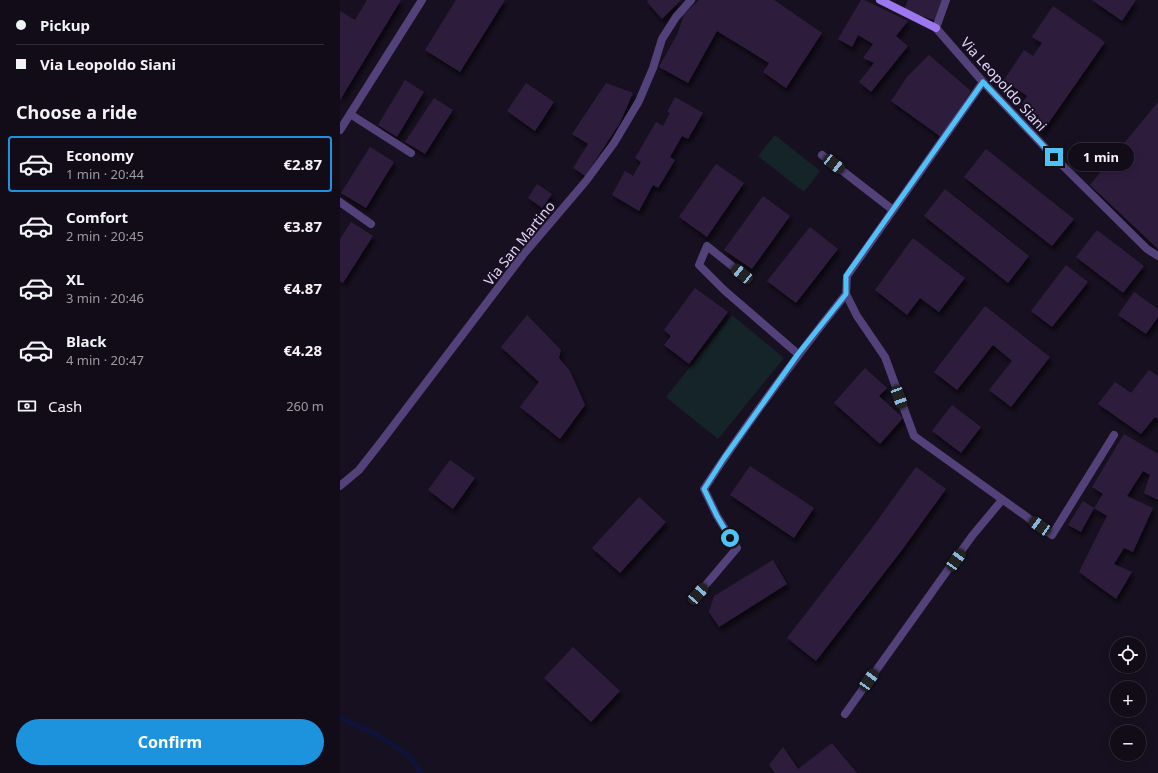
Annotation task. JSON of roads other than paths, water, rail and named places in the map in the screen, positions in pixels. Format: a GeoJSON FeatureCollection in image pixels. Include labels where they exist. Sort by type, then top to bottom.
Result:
{"type":"FeatureCollection","features":[{"type":"Feature","properties":{"kind":"street"},"geometry":{"type":"LineString","coordinates":[[340,130],[422,0]]}},
{"type":"Feature","properties":{"kind":"street","name":"Via San Martino"},"geometry":{"type":"LineString","coordinates":[[340,486],[359,470],[523,255],[586,181],[614,143],[639,101],[653,68],[662,39],[676,17],[691,0]]}},
{"type":"Feature","properties":{"kind":"street"},"geometry":{"type":"LineString","coordinates":[[880,0],[936,28],[946,0]]}},
{"type":"Feature","properties":{"kind":"street","name":"Via Leopoldo Siani"},"geometry":{"type":"LineString","coordinates":[[936,28],[983,82],[1054,157],[1147,249],[1158,256]]}},
{"type":"Feature","properties":{"kind":"street"},"geometry":{"type":"LineString","coordinates":[[983,82],[846,276],[846,294],[858,316],[885,357],[914,436],[1052,535],[1114,435]]}},
{"type":"Feature","properties":{"kind":"street"},"geometry":{"type":"LineString","coordinates":[[350,114],[411,153]]}},
{"type":"Feature","properties":{"kind":"street"},"geometry":{"type":"LineString","coordinates":[[822,155],[893,210]]}},
{"type":"Feature","properties":{"kind":"street"},"geometry":{"type":"LineString","coordinates":[[340,202],[371,224]]}},
{"type":"Feature","properties":{"kind":"street"},"geometry":{"type":"LineString","coordinates":[[742,274],[707,246],[699,265],[724,290],[798,354]]}},
{"type":"Feature","properties":{"kind":"street"},"geometry":{"type":"LineString","coordinates":[[698,594],[737,548],[717,516],[704,489],[724,458],[798,354],[846,294]]}},
{"type":"Feature","properties":{"kind":"street"},"geometry":{"type":"LineString","coordinates":[[845,714],[972,536],[1002,500]]}},
{"type":"Feature","properties":{"kind":"waterway"},"geometry":{"type":"LineString","coordinates":[[340,718],[376,734],[408,755],[421,773]]}}]}
